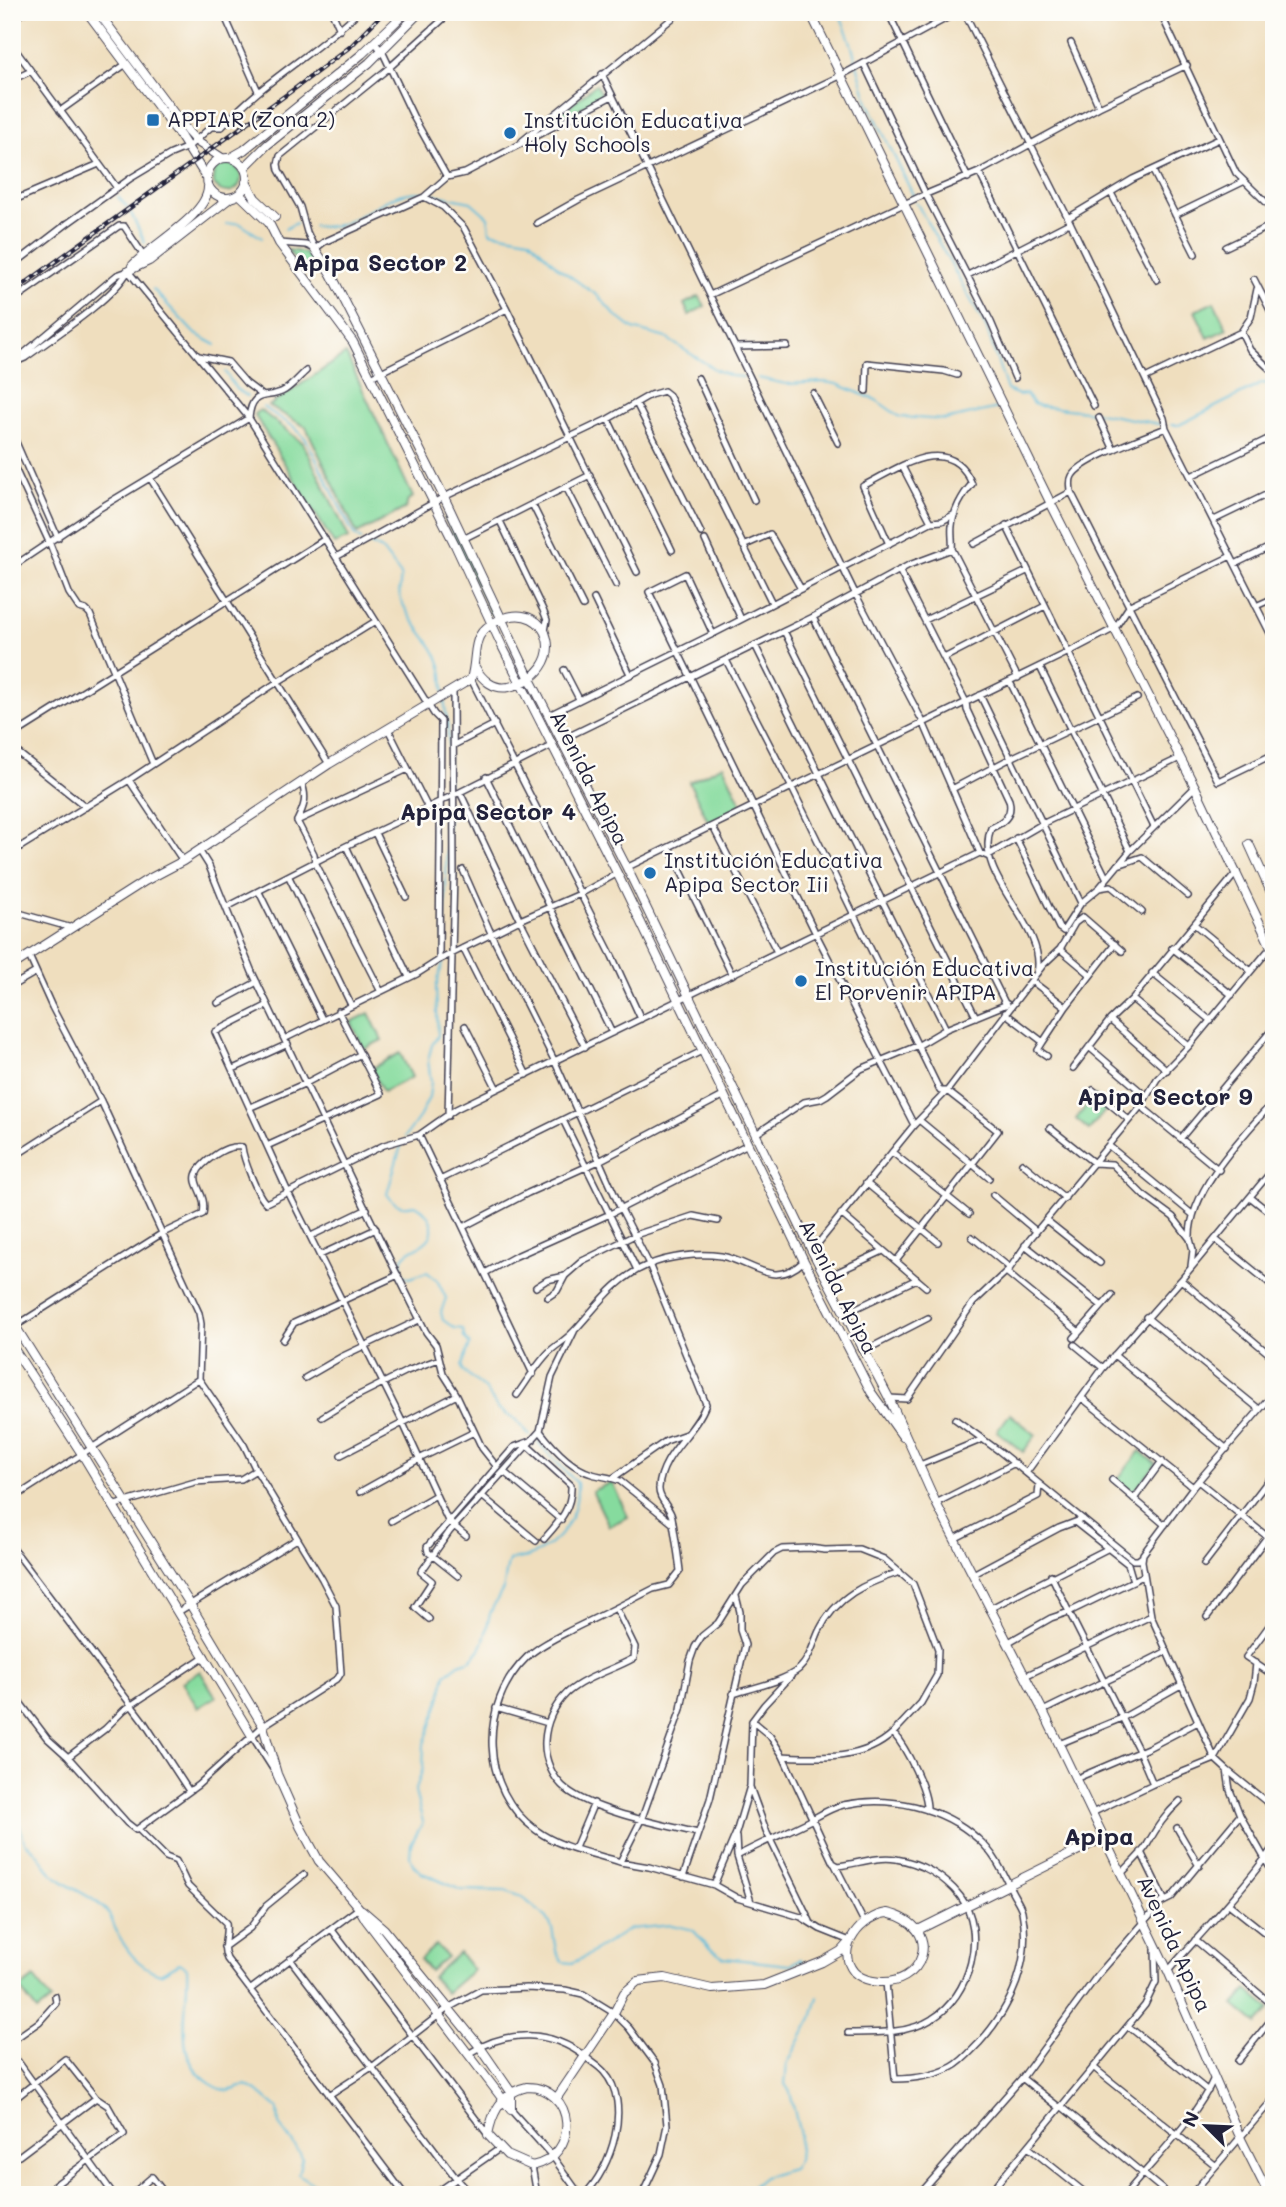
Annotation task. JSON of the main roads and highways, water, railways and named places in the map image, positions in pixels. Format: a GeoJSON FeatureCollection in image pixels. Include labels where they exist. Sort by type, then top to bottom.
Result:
{"type":"FeatureCollection","features":[{"type":"Feature","properties":{"kind":"waterway"},"geometry":{"type":"LineString","coordinates":[[839,12],[868,102],[914,197]]}},
{"type":"Feature","properties":{"kind":"waterway"},"geometry":{"type":"LineString","coordinates":[[313,226],[329,227],[344,223],[397,196],[411,192],[426,193]]}},
{"type":"Feature","properties":{"kind":"waterway"},"geometry":{"type":"LineString","coordinates":[[432,194],[471,202],[488,217],[490,232],[529,239],[560,269],[598,296],[615,315],[633,329],[666,338],[716,370],[743,377]]}},
{"type":"Feature","properties":{"kind":"waterway"},"geometry":{"type":"LineString","coordinates":[[118,197],[127,207]]}},
{"type":"Feature","properties":{"kind":"waterway"},"geometry":{"type":"LineString","coordinates":[[916,202],[986,327],[1007,390],[1019,395],[1026,394],[1033,404],[1040,406],[1094,412],[1159,424]]}},
{"type":"Feature","properties":{"kind":"waterway"},"geometry":{"type":"LineString","coordinates":[[131,213],[145,243]]}},
{"type":"Feature","properties":{"kind":"waterway"},"geometry":{"type":"LineString","coordinates":[[226,224],[239,223],[262,238]]}},
{"type":"Feature","properties":{"kind":"waterway"},"geometry":{"type":"LineString","coordinates":[[285,229],[296,223]]}},
{"type":"Feature","properties":{"kind":"waterway"},"geometry":{"type":"LineString","coordinates":[[153,289],[194,333],[216,345]]}},
{"type":"Feature","properties":{"kind":"waterway"},"geometry":{"type":"LineString","coordinates":[[225,372],[236,389],[247,396]]}},
{"type":"Feature","properties":{"kind":"waterway"},"geometry":{"type":"LineString","coordinates":[[758,378],[786,384],[837,384],[876,400],[900,417],[945,420],[998,408]]}},
{"type":"Feature","properties":{"kind":"waterway"},"geometry":{"type":"LineString","coordinates":[[1171,425],[1179,425],[1263,383],[1274,385]]}},
{"type":"Feature","properties":{"kind":"waterway"},"geometry":{"type":"LineString","coordinates":[[263,407],[294,427],[306,439],[354,535],[361,540]]}},
{"type":"Feature","properties":{"kind":"waterway"},"geometry":{"type":"LineString","coordinates":[[367,542],[382,550],[401,575],[400,597],[439,660],[444,693]]}},
{"type":"Feature","properties":{"kind":"waterway"},"geometry":{"type":"LineString","coordinates":[[444,698],[448,730],[448,791]]}},
{"type":"Feature","properties":{"kind":"waterway"},"geometry":{"type":"LineString","coordinates":[[444,956],[448,803]]}},
{"type":"Feature","properties":{"kind":"waterway"},"geometry":{"type":"LineString","coordinates":[[405,1137],[429,1097],[431,1082],[428,1060],[438,1036],[436,988],[443,962]]}},
{"type":"Feature","properties":{"kind":"waterway"},"geometry":{"type":"LineString","coordinates":[[402,1142],[387,1194],[399,1205],[414,1205],[422,1210],[432,1227],[426,1242],[406,1254],[401,1266],[402,1275],[410,1278],[427,1272],[437,1280],[446,1298],[441,1312],[443,1320],[454,1328],[463,1329],[464,1337],[470,1344],[462,1366],[463,1371],[485,1389],[498,1409],[515,1419],[530,1435]]}},
{"type":"Feature","properties":{"kind":"waterway"},"geometry":{"type":"LineString","coordinates":[[538,1443],[577,1483],[575,1507],[559,1537],[541,1551],[509,1561],[503,1589],[491,1611],[480,1648],[471,1660],[459,1664],[446,1674],[424,1744],[423,1768],[415,1792],[423,1822],[411,1844],[410,1857],[414,1866],[422,1873],[461,1890],[506,1891],[522,1897],[547,1918],[552,1928],[556,1951],[562,1962],[572,1963],[583,1958],[630,1929],[672,1925],[693,1930],[709,1948],[724,1958],[789,1965],[801,1959],[803,1963]]}},
{"type":"Feature","properties":{"kind":"waterway"},"geometry":{"type":"LineString","coordinates":[[12,1812],[25,1843],[54,1875],[102,1907],[110,1916],[123,1943],[138,1961],[160,1974],[180,1963],[187,1968],[184,2031],[190,2060],[198,2073],[224,2090],[246,2085],[278,2109],[279,2125],[302,2158],[298,2174],[333,2195]]}},
{"type":"Feature","properties":{"kind":"waterway"},"geometry":{"type":"LineString","coordinates":[[742,2195],[764,2177],[792,2169],[798,2160],[800,2135],[790,2092],[785,2084],[787,2064],[812,2018],[818,1997]]}},
{"type":"Feature","properties":{"kind":"railway"},"geometry":{"type":"LineString","coordinates":[[12,293],[297,87],[351,46],[384,12]]}},
{"type":"Feature","properties":{"kind":"place","name":"APPIAR (Zona 2)"},"geometry":{"type":"Point","coordinates":[153,120]}},
{"type":"Feature","properties":{"kind":"place","name":"Institución Educativa Holy Schools"},"geometry":{"type":"Point","coordinates":[510,133]}},
{"type":"Feature","properties":{"kind":"place","name":"Institución Educativa Apipa Sector Iii"},"geometry":{"type":"Point","coordinates":[650,873]}},
{"type":"Feature","properties":{"kind":"place","name":"Institución Educativa El Porvenir APIPA"},"geometry":{"type":"Point","coordinates":[801,981]}},
{"type":"Feature","properties":{"kind":"district","name":"Apipa Sector 2"},"geometry":{"type":"Point","coordinates":[380,263]}},
{"type":"Feature","properties":{"kind":"district","name":"Apipa Sector 4"},"geometry":{"type":"Point","coordinates":[488,812]}},
{"type":"Feature","properties":{"kind":"district","name":"Apipa Sector 9"},"geometry":{"type":"Point","coordinates":[1165,1097]}},
{"type":"Feature","properties":{"kind":"district","name":"Apipa"},"geometry":{"type":"Point","coordinates":[1099,1837]}}]}
